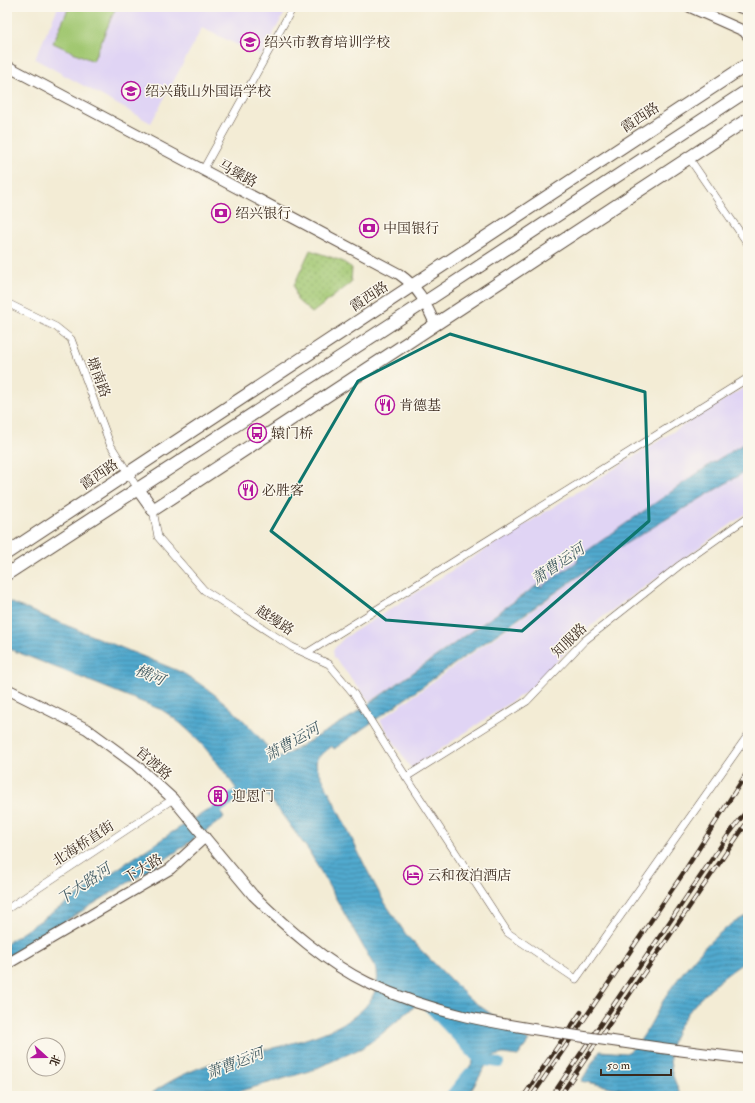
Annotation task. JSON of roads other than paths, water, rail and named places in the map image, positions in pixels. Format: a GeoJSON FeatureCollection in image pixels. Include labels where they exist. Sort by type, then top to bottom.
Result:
{"type":"FeatureCollection","features":[{"type":"Feature","properties":{"kind":"main road","name":"霞西路"},"geometry":{"type":"LineString","coordinates":[[7,553],[748,64]]}},
{"type":"Feature","properties":{"kind":"main road"},"geometry":{"type":"LineString","coordinates":[[7,574],[748,90]]}},
{"type":"Feature","properties":{"kind":"main road"},"geometry":{"type":"LineString","coordinates":[[138,489],[153,510],[748,119]]}},
{"type":"Feature","properties":{"kind":"street"},"geometry":{"type":"LineString","coordinates":[[203,170],[293,7]]}},
{"type":"Feature","properties":{"kind":"street"},"geometry":{"type":"LineString","coordinates":[[690,7],[744,31],[748,36]]}},
{"type":"Feature","properties":{"kind":"street"},"geometry":{"type":"LineString","coordinates":[[739,7],[748,10]]}},
{"type":"Feature","properties":{"kind":"street","name":"马臻路"},"geometry":{"type":"LineString","coordinates":[[7,66],[399,274],[414,284],[425,302],[435,324]]}},
{"type":"Feature","properties":{"kind":"street"},"geometry":{"type":"LineString","coordinates":[[689,158],[748,244]]}},
{"type":"Feature","properties":{"kind":"street","name":"塘南路"},"geometry":{"type":"LineString","coordinates":[[7,303],[56,327],[71,339],[110,444],[138,489]]}},
{"type":"Feature","properties":{"kind":"street"},"geometry":{"type":"LineString","coordinates":[[307,654],[748,378]]}},
{"type":"Feature","properties":{"kind":"street","name":"越缦路"},"geometry":{"type":"LineString","coordinates":[[153,510],[158,537],[204,590],[292,647],[329,664],[354,694],[406,778],[508,933],[576,979],[748,735]]}},
{"type":"Feature","properties":{"kind":"street","name":"知服路"},"geometry":{"type":"LineString","coordinates":[[406,778],[527,701],[584,641],[680,565],[748,518]]}},
{"type":"Feature","properties":{"kind":"street","name":"官渡路"},"geometry":{"type":"LineString","coordinates":[[7,689],[87,729],[136,765],[173,799],[253,895],[285,926],[327,957],[366,982],[417,1004],[464,1018],[508,1026],[748,1059]]}},
{"type":"Feature","properties":{"kind":"street","name":"北海桥直街"},"geometry":{"type":"LineString","coordinates":[[7,909],[173,799]]}},
{"type":"Feature","properties":{"kind":"street","name":"下大路"},"geometry":{"type":"LineString","coordinates":[[7,964],[170,869],[205,837]]}},
{"type":"Feature","properties":{"kind":"water"},"geometry":{"type":"Polygon","coordinates":[[[748,441],[748,470],[620,547],[334,749],[332,746],[317,758],[316,765],[366,868],[383,900],[407,936],[470,999],[529,1041],[518,1056],[503,1054],[491,1057],[468,1096],[451,1096],[477,1055],[433,1005],[421,1001],[379,1036],[362,1048],[310,1071],[223,1096],[148,1096],[189,1072],[207,1065],[316,1036],[341,1025],[361,1011],[374,993],[377,971],[309,851],[269,797],[259,793],[243,798],[197,739],[174,718],[162,710],[7,648],[7,601],[181,672],[231,708],[273,754],[284,756],[350,717],[539,584],[541,587],[578,561],[577,558],[712,463],[748,441]]]}},
{"type":"Feature","properties":{"kind":"water"},"geometry":{"type":"Polygon","coordinates":[[[216,805],[224,818],[160,863],[7,957],[7,943],[171,833],[216,805]]]}},
{"type":"Feature","properties":{"kind":"water"},"geometry":{"type":"Polygon","coordinates":[[[748,915],[748,960],[721,979],[694,1005],[683,1020],[675,1035],[670,1051],[671,1067],[681,1096],[642,1096],[635,1092],[581,1081],[600,1051],[626,1053],[632,1049],[644,1035],[669,991],[695,958],[724,929],[748,915]]]}},
{"type":"Feature","properties":{"kind":"waterway"},"geometry":{"type":"LineString","coordinates":[[214,812],[250,784]]}},
{"type":"Feature","properties":{"kind":"waterway"},"geometry":{"type":"LineString","coordinates":[[427,1005],[479,1060],[499,1063]]}},
{"type":"Feature","properties":{"kind":"waterway"},"geometry":{"type":"LineString","coordinates":[[450,1096],[469,1073]]}},
{"type":"Feature","properties":{"kind":"railway"},"geometry":{"type":"LineString","coordinates":[[532,1096],[682,875],[748,771]]}},
{"type":"Feature","properties":{"kind":"railway"},"geometry":{"type":"LineString","coordinates":[[552,1096],[729,834],[748,809]]}},
{"type":"Feature","properties":{"kind":"railway"},"geometry":{"type":"LineString","coordinates":[[560,1096],[748,821]]}},
{"type":"Feature","properties":{"kind":"railway"},"geometry":{"type":"LineString","coordinates":[[524,1096],[581,1012]]}},
{"type":"Feature","properties":{"kind":"place","name":"绍兴市教育培训学校"},"geometry":{"type":"Point","coordinates":[250,42]}},
{"type":"Feature","properties":{"kind":"place","name":"绍兴蕺山外国语学校"},"geometry":{"type":"Point","coordinates":[131,91]}},
{"type":"Feature","properties":{"kind":"place","name":"绍兴银行"},"geometry":{"type":"Point","coordinates":[221,213]}},
{"type":"Feature","properties":{"kind":"place","name":"中国银行"},"geometry":{"type":"Point","coordinates":[369,228]}},
{"type":"Feature","properties":{"kind":"place","name":"肯德基"},"geometry":{"type":"Point","coordinates":[385,405]}},
{"type":"Feature","properties":{"kind":"place","name":"辕门桥"},"geometry":{"type":"Point","coordinates":[257,433]}},
{"type":"Feature","properties":{"kind":"place","name":"必胜客"},"geometry":{"type":"Point","coordinates":[248,490]}},
{"type":"Feature","properties":{"kind":"place","name":"迎恩门"},"geometry":{"type":"Point","coordinates":[218,796]}},
{"type":"Feature","properties":{"kind":"place","name":"云和夜泊酒店"},"geometry":{"type":"Point","coordinates":[413,875]}},
{"type":"Feature","properties":{"kind":"water label","name":"萧曹运河"},"geometry":{"type":"Point","coordinates":[558,564]}},
{"type":"Feature","properties":{"kind":"water label","name":"横河"},"geometry":{"type":"Point","coordinates":[150,675]}},
{"type":"Feature","properties":{"kind":"water label","name":"萧曹运河"},"geometry":{"type":"Point","coordinates":[292,742]}},
{"type":"Feature","properties":{"kind":"water label","name":"下大路河"},"geometry":{"type":"Point","coordinates":[84,884]}},
{"type":"Feature","properties":{"kind":"water label","name":"萧曹运河"},"geometry":{"type":"Point","coordinates":[235,1063]}}]}
